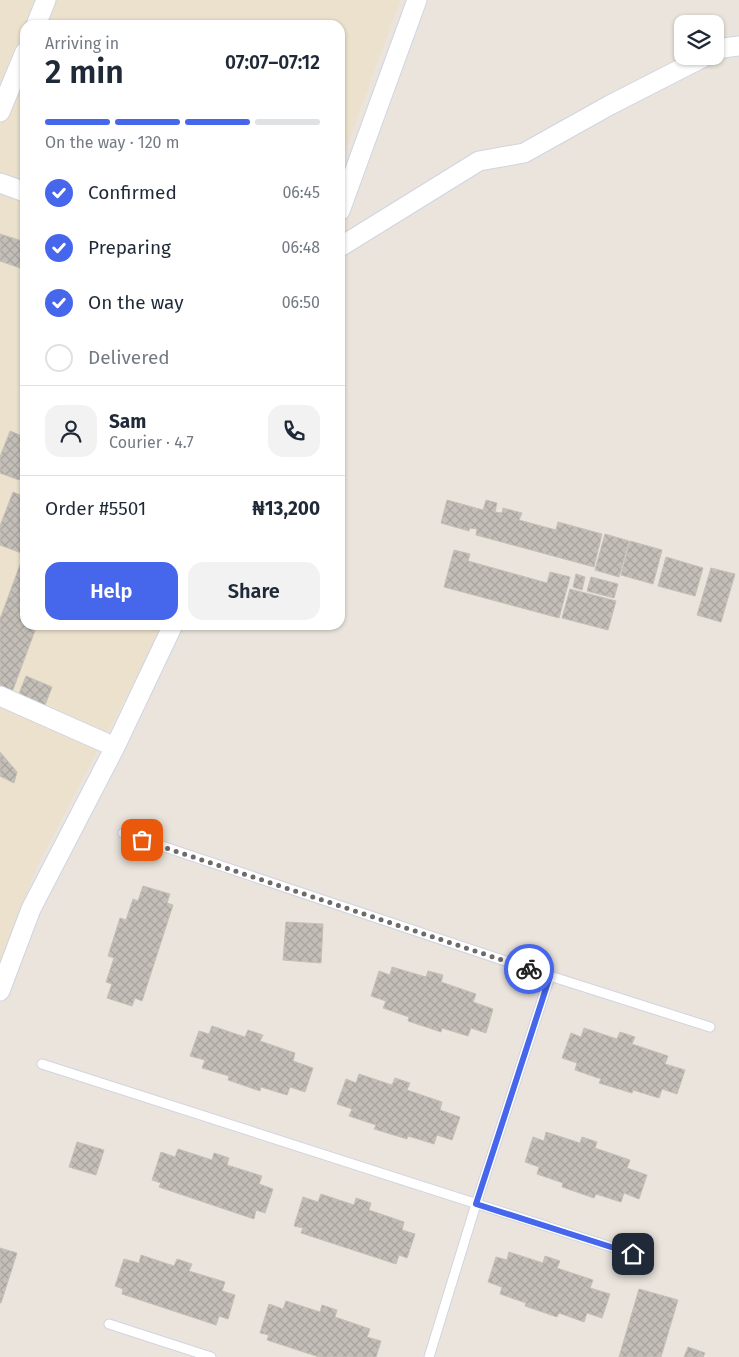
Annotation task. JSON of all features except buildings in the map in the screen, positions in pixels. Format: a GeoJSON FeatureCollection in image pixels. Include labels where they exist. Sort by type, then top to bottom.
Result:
{"type":"FeatureCollection","features":[{"type":"Feature","properties":{"kind":"street"},"geometry":{"type":"LineString","coordinates":[[38,20],[46,0]]}},
{"type":"Feature","properties":{"kind":"street"},"geometry":{"type":"LineString","coordinates":[[345,197],[417,0]]}},
{"type":"Feature","properties":{"kind":"street"},"geometry":{"type":"LineString","coordinates":[[724,48],[739,46]]}},
{"type":"Feature","properties":{"kind":"street"},"geometry":{"type":"LineString","coordinates":[[0,112],[20,64]]}},
{"type":"Feature","properties":{"kind":"street"},"geometry":{"type":"LineString","coordinates":[[345,244],[479,161],[524,153],[610,105],[688,65]]}},
{"type":"Feature","properties":{"kind":"street"},"geometry":{"type":"LineString","coordinates":[[0,183],[20,190]]}},
{"type":"Feature","properties":{"kind":"street"},"geometry":{"type":"LineString","coordinates":[[0,991],[31,910],[115,747],[171,630]]}},
{"type":"Feature","properties":{"kind":"street"},"geometry":{"type":"LineString","coordinates":[[0,696],[115,747]]}},
{"type":"Feature","properties":{"kind":"lane"},"geometry":{"type":"LineString","coordinates":[[124,833],[550,976],[710,1027]]}},
{"type":"Feature","properties":{"kind":"lane"},"geometry":{"type":"LineString","coordinates":[[429,1357],[476,1204],[550,976]]}},
{"type":"Feature","properties":{"kind":"lane"},"geometry":{"type":"LineString","coordinates":[[42,1064],[633,1254]]}},
{"type":"Feature","properties":{"kind":"lane"},"geometry":{"type":"LineString","coordinates":[[110,1324],[211,1357]]}},
{"type":"Feature","properties":{"kind":"shaded area"},"geometry":{"type":"Polygon","coordinates":[[[0,0],[400,0],[345,151],[345,20],[20,20],[20,630],[161,630],[38,864],[0,961],[0,0]]]}},
{"type":"Feature","properties":{"kind":"way so far"},"geometry":{"type":"LineString","coordinates":[[142,840],[529,969]]}},
{"type":"Feature","properties":{"kind":"route"},"geometry":{"type":"LineString","coordinates":[[529,969],[550,976],[476,1204],[633,1254]]}}]}
